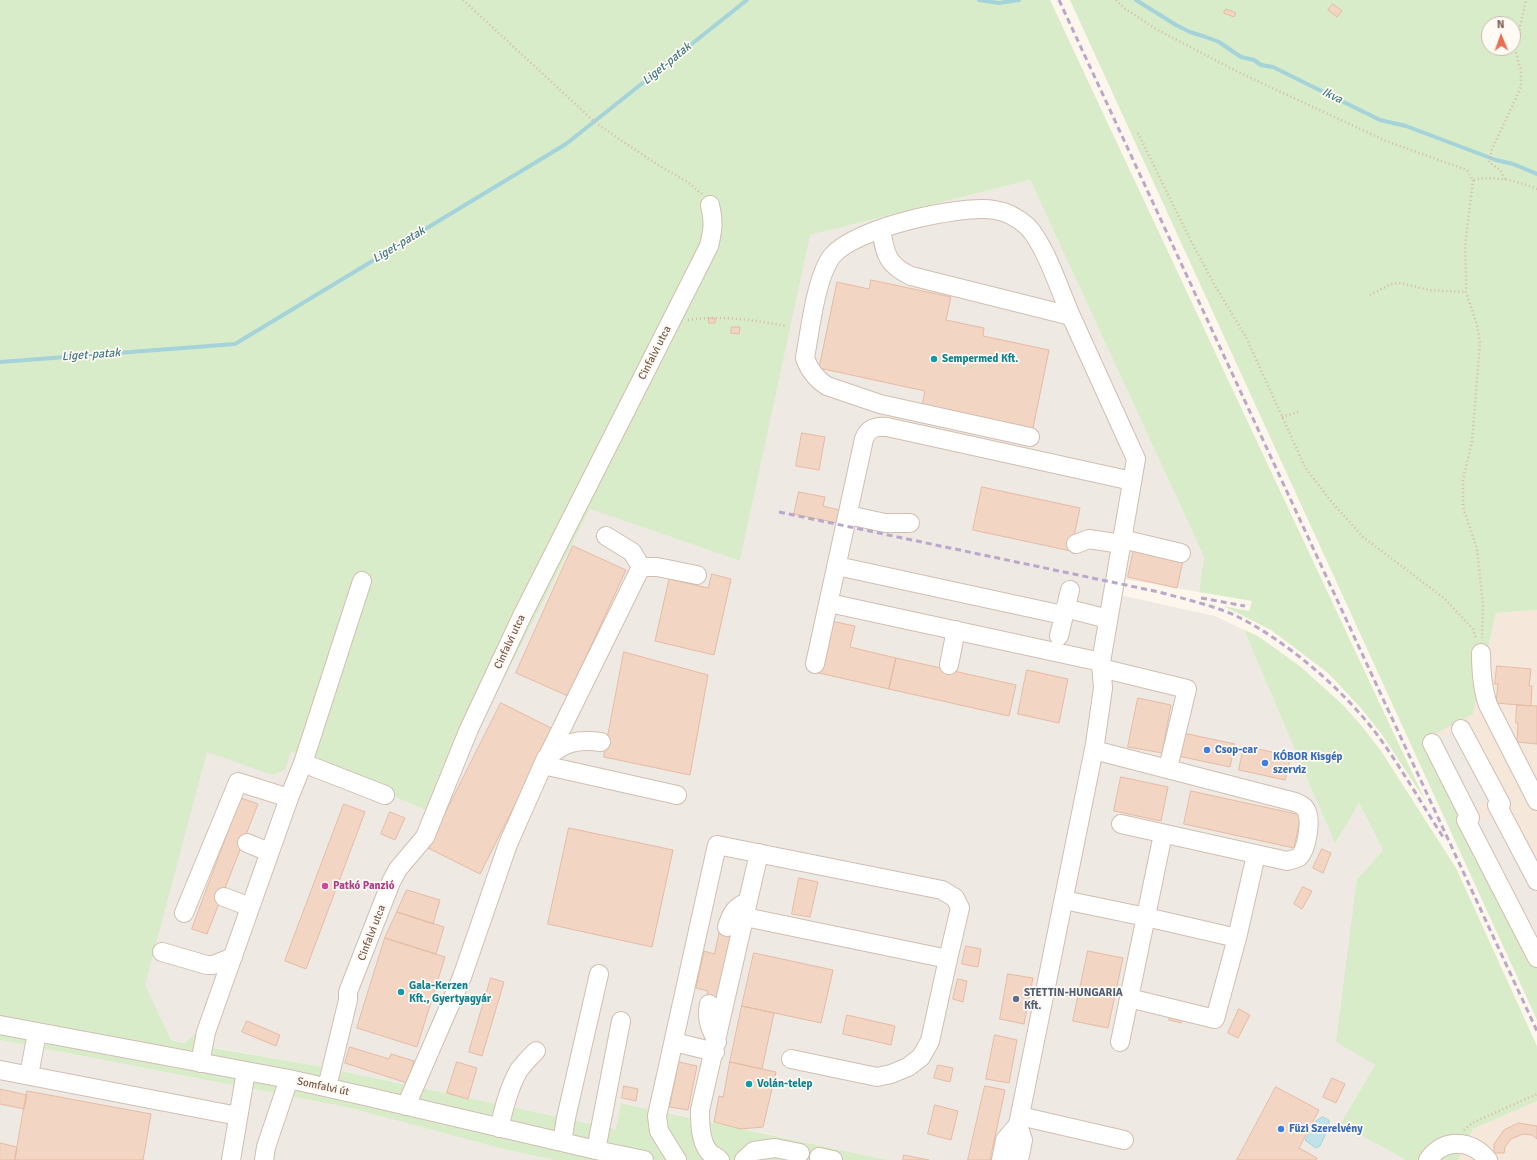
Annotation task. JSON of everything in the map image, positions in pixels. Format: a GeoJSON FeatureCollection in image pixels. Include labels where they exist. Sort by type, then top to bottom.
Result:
{"type":"FeatureCollection","features":[{"type":"Feature","properties":{"kind":"street","name":"Cinfalvi utca"},"geometry":{"type":"LineString","coordinates":[[327,1087],[348,1000],[348,992],[366,950],[391,882],[398,869],[413,849],[425,837],[469,729],[522,616],[709,246],[713,219],[710,205]]}},
{"type":"Feature","properties":{"kind":"street"},"geometry":{"type":"LineString","coordinates":[[1019,1160],[1023,1140],[1019,1121],[1094,750],[1103,688],[1101,665],[1135,464],[1134,453],[1038,240],[1021,222],[1006,213],[986,209],[946,212],[881,229],[844,246],[832,257],[820,279],[805,358],[811,370],[820,381],[827,386],[880,404],[1030,438]]}},
{"type":"Feature","properties":{"kind":"street"},"geometry":{"type":"LineString","coordinates":[[881,229],[884,250],[888,258],[897,268],[911,276],[1071,316]]}},
{"type":"Feature","properties":{"kind":"street"},"geometry":{"type":"LineString","coordinates":[[815,664],[864,439],[870,430],[880,426],[887,427],[1132,481]]}},
{"type":"Feature","properties":{"kind":"street"},"geometry":{"type":"LineString","coordinates":[[848,515],[885,523],[910,523]]}},
{"type":"Feature","properties":{"kind":"street"},"geometry":{"type":"LineString","coordinates":[[606,536],[632,552],[641,567]]}},
{"type":"Feature","properties":{"kind":"street"},"geometry":{"type":"LineString","coordinates":[[1076,544],[1090,540],[1122,541],[1181,553]]}},
{"type":"Feature","properties":{"kind":"street"},"geometry":{"type":"LineString","coordinates":[[837,566],[1064,612],[1108,619]]}},
{"type":"Feature","properties":{"kind":"street"},"geometry":{"type":"LineString","coordinates":[[641,567],[657,567],[696,575]]}},
{"type":"Feature","properties":{"kind":"street"},"geometry":{"type":"LineString","coordinates":[[406,1106],[462,977],[508,844],[545,762],[641,567]]}},
{"type":"Feature","properties":{"kind":"street"},"geometry":{"type":"LineString","coordinates":[[200,1063],[206,1032],[289,798],[303,763],[362,582]]}},
{"type":"Feature","properties":{"kind":"street"},"geometry":{"type":"LineString","coordinates":[[1059,636],[1070,590]]}},
{"type":"Feature","properties":{"kind":"street"},"geometry":{"type":"LineString","coordinates":[[829,603],[956,630],[1101,665],[1187,689],[1168,768]]}},
{"type":"Feature","properties":{"kind":"street"},"geometry":{"type":"LineString","coordinates":[[949,665],[956,630]]}},
{"type":"Feature","properties":{"kind":"street"},"geometry":{"type":"LineString","coordinates":[[1481,653],[1484,694],[1488,705],[1537,801]]}},
{"type":"Feature","properties":{"kind":"street"},"geometry":{"type":"LineString","coordinates":[[1461,729],[1500,804],[1466,820],[1537,958]]}},
{"type":"Feature","properties":{"kind":"street"},"geometry":{"type":"LineString","coordinates":[[545,762],[556,750],[566,744],[588,740],[601,742]]}},
{"type":"Feature","properties":{"kind":"street"},"geometry":{"type":"LineString","coordinates":[[1432,743],[1470,818]]}},
{"type":"Feature","properties":{"kind":"street"},"geometry":{"type":"LineString","coordinates":[[1094,750],[1168,768],[1301,804],[1307,812],[1309,824],[1303,853],[1298,858],[1287,861],[1121,824]]}},
{"type":"Feature","properties":{"kind":"street"},"geometry":{"type":"LineString","coordinates":[[545,762],[677,795]]}},
{"type":"Feature","properties":{"kind":"street"},"geometry":{"type":"LineString","coordinates":[[303,763],[385,795]]}},
{"type":"Feature","properties":{"kind":"street"},"geometry":{"type":"LineString","coordinates":[[184,913],[238,782],[289,798]]}},
{"type":"Feature","properties":{"kind":"street"},"geometry":{"type":"LineString","coordinates":[[1497,806],[1537,881]]}},
{"type":"Feature","properties":{"kind":"street"},"geometry":{"type":"LineString","coordinates":[[1120,1042],[1163,834]]}},
{"type":"Feature","properties":{"kind":"street"},"geometry":{"type":"LineString","coordinates":[[247,843],[270,852]]}},
{"type":"Feature","properties":{"kind":"street"},"geometry":{"type":"LineString","coordinates":[[677,1160],[659,1131],[657,1116],[717,845],[942,890],[955,898],[960,908],[930,1042],[921,1057],[908,1067],[891,1074],[877,1077],[791,1059]]}},
{"type":"Feature","properties":{"kind":"street"},"geometry":{"type":"LineString","coordinates":[[720,1160],[709,1152],[703,1138],[700,1124],[700,1110],[716,1047],[759,853]]}},
{"type":"Feature","properties":{"kind":"street"},"geometry":{"type":"LineString","coordinates":[[1129,998],[1215,1020],[1237,938],[1256,855]]}},
{"type":"Feature","properties":{"kind":"street"},"geometry":{"type":"LineString","coordinates":[[224,897],[250,907]]}},
{"type":"Feature","properties":{"kind":"street"},"geometry":{"type":"LineString","coordinates":[[1064,900],[1146,916],[1237,938]]}},
{"type":"Feature","properties":{"kind":"street"},"geometry":{"type":"LineString","coordinates":[[727,927],[737,906],[747,910],[948,959]]}},
{"type":"Feature","properties":{"kind":"street"},"geometry":{"type":"LineString","coordinates":[[162,952],[207,965],[213,965],[233,957]]}},
{"type":"Feature","properties":{"kind":"street"},"geometry":{"type":"LineString","coordinates":[[562,1142],[566,1118],[599,974]]}},
{"type":"Feature","properties":{"kind":"street"},"geometry":{"type":"LineString","coordinates":[[709,1004],[707,1019],[716,1047]]}},
{"type":"Feature","properties":{"kind":"street"},"geometry":{"type":"LineString","coordinates":[[596,1150],[621,1021]]}},
{"type":"Feature","properties":{"kind":"street","name":"Somfalvi út"},"geometry":{"type":"LineString","coordinates":[[0,1025],[289,1079],[644,1160]]}},
{"type":"Feature","properties":{"kind":"street"},"geometry":{"type":"LineString","coordinates":[[29,1075],[37,1033]]}},
{"type":"Feature","properties":{"kind":"street"},"geometry":{"type":"LineString","coordinates":[[674,1042],[716,1047]]}},
{"type":"Feature","properties":{"kind":"street"},"geometry":{"type":"LineString","coordinates":[[499,1128],[505,1105],[516,1077],[525,1062],[536,1051]]}},
{"type":"Feature","properties":{"kind":"street"},"geometry":{"type":"LineString","coordinates":[[0,1070],[238,1116]]}},
{"type":"Feature","properties":{"kind":"street"},"geometry":{"type":"LineString","coordinates":[[231,1160],[246,1071]]}},
{"type":"Feature","properties":{"kind":"street"},"geometry":{"type":"LineString","coordinates":[[264,1160],[266,1147],[289,1079]]}},
{"type":"Feature","properties":{"kind":"street"},"geometry":{"type":"LineString","coordinates":[[1019,1121],[1124,1140]]}},
{"type":"Feature","properties":{"kind":"street"},"geometry":{"type":"LineString","coordinates":[[1001,1160],[1005,1140],[1019,1121]]}},
{"type":"Feature","properties":{"kind":"street"},"geometry":{"type":"LineString","coordinates":[[1428,1160],[1440,1148],[1454,1143],[1468,1145],[1480,1152],[1488,1160]]}},
{"type":"Feature","properties":{"kind":"street"},"geometry":{"type":"LineString","coordinates":[[744,1160],[754,1151],[775,1148],[800,1153]]}},
{"type":"Feature","properties":{"kind":"path"},"geometry":{"type":"LineString","coordinates":[[463,0],[597,124],[658,165],[689,183],[705,197],[710,205]]}},
{"type":"Feature","properties":{"kind":"path"},"geometry":{"type":"LineString","coordinates":[[1116,0],[1124,8],[1156,29],[1238,72],[1386,141],[1467,170],[1474,180],[1464,246],[1466,292],[1477,325],[1480,343],[1472,442],[1463,479],[1463,507],[1478,549],[1484,606],[1481,653]]}},
{"type":"Feature","properties":{"kind":"path"},"geometry":{"type":"LineString","coordinates":[[1505,179],[1500,170],[1489,162],[1492,149],[1520,87],[1521,70],[1515,49],[1526,0]]}},
{"type":"Feature","properties":{"kind":"path"},"geometry":{"type":"LineString","coordinates":[[1138,133],[1190,239],[1214,284],[1246,337],[1305,468],[1330,500],[1363,537],[1444,598],[1473,629],[1481,653]]}},
{"type":"Feature","properties":{"kind":"path"},"geometry":{"type":"LineString","coordinates":[[1474,180],[1481,178],[1505,179],[1537,189]]}},
{"type":"Feature","properties":{"kind":"path"},"geometry":{"type":"LineString","coordinates":[[1370,295],[1391,284],[1402,283],[1429,290],[1466,292]]}},
{"type":"Feature","properties":{"kind":"path"},"geometry":{"type":"LineString","coordinates":[[674,316],[688,320],[702,317],[724,318],[786,326]]}},
{"type":"Feature","properties":{"kind":"path"},"geometry":{"type":"LineString","coordinates":[[1282,417],[1298,412]]}},
{"type":"Feature","properties":{"kind":"path"},"geometry":{"type":"LineString","coordinates":[[1454,1143],[1472,1123],[1537,1094]]}},
{"type":"Feature","properties":{"kind":"shaded area"},"geometry":{"type":"Polygon","coordinates":[[[1030,180],[1204,557],[1199,592],[1124,579],[1120,595],[1215,616],[1244,630],[1335,844],[1359,803],[1383,850],[1357,879],[1375,1065],[1340,1124],[1406,1160],[888,1160],[750,1130],[744,1131],[717,1123],[622,1103],[617,1129],[318,1066],[104,1028],[178,743],[290,752],[439,816],[474,738],[590,509],[740,561],[809,235],[1030,180]]]}},
{"type":"Feature","properties":{"kind":"shaded area"},"geometry":{"type":"Polygon","coordinates":[[[1537,610],[1537,967],[1466,830],[1426,739],[1473,714],[1496,613],[1537,610]]]}},
{"type":"Feature","properties":{"kind":"shaded area"},"geometry":{"type":"Polygon","coordinates":[[[1457,730],[1492,799],[1472,809],[1437,740],[1457,730]]]}},
{"type":"Feature","properties":{"kind":"shaded area"},"geometry":{"type":"Polygon","coordinates":[[[1494,814],[1537,897],[1537,947],[1474,824],[1494,814]]]}},
{"type":"Feature","properties":{"kind":"shaded area"},"geometry":{"type":"Polygon","coordinates":[[[0,1040],[346,1107],[507,1150],[554,1160],[0,1160],[0,1040]]]}},
{"type":"Feature","properties":{"kind":"shaded area"},"geometry":{"type":"Polygon","coordinates":[[[1537,1101],[1537,1160],[1458,1160],[1473,1129],[1537,1101]]]}},
{"type":"Feature","properties":{"kind":"green space"},"geometry":{"type":"Polygon","coordinates":[[[0,0],[1050,0],[1425,800],[1383,736],[1359,706],[1328,673],[1271,630],[1223,606],[1249,611],[1252,601],[1199,592],[1204,557],[1030,180],[810,235],[740,561],[590,509],[474,738],[439,816],[291,752],[285,770],[272,775],[207,752],[145,985],[171,1040],[185,1043],[198,1031],[212,1034],[214,1048],[318,1066],[616,1129],[621,1103],[888,1160],[554,1160],[507,1150],[346,1107],[0,1040],[0,0]]]}},
{"type":"Feature","properties":{"kind":"green space"},"geometry":{"type":"Polygon","coordinates":[[[1070,0],[1537,0],[1537,610],[1496,613],[1473,714],[1426,739],[1466,830],[1537,967],[1537,1020],[1070,0]]]}},
{"type":"Feature","properties":{"kind":"green space"},"geometry":{"type":"Polygon","coordinates":[[[1244,630],[1258,636],[1301,667],[1342,704],[1381,751],[1456,868],[1537,1046],[1537,1101],[1473,1129],[1458,1160],[1406,1160],[1340,1124],[1375,1065],[1336,1042],[1357,879],[1383,850],[1359,803],[1335,844],[1244,630]]]}},
{"type":"Feature","properties":{"kind":"water"},"geometry":{"type":"Polygon","coordinates":[[[1323,1117],[1329,1120],[1329,1126],[1320,1146],[1316,1148],[1305,1140],[1316,1121],[1323,1117]]]}},
{"type":"Feature","properties":{"kind":"building"},"geometry":{"type":"Polygon","coordinates":[[[1333,4],[1342,11],[1337,17],[1328,10],[1333,4]]]}},
{"type":"Feature","properties":{"kind":"building"},"geometry":{"type":"Polygon","coordinates":[[[1226,9],[1236,13],[1234,17],[1224,13],[1226,9]]]}},
{"type":"Feature","properties":{"kind":"building","name":"Sempermed Kft."},"geometry":{"type":"Polygon","coordinates":[[[871,280],[951,297],[946,320],[984,328],[983,336],[1049,350],[1032,433],[921,410],[925,391],[819,368],[837,282],[869,289],[871,280]]]}},
{"type":"Feature","properties":{"kind":"building"},"geometry":{"type":"Polygon","coordinates":[[[709,318],[715,318],[715,323],[709,323],[709,318]]]}},
{"type":"Feature","properties":{"kind":"building"},"geometry":{"type":"Polygon","coordinates":[[[732,327],[740,327],[739,334],[731,333],[732,327]]]}},
{"type":"Feature","properties":{"kind":"building"},"geometry":{"type":"Polygon","coordinates":[[[802,433],[825,437],[819,470],[796,466],[802,433]]]}},
{"type":"Feature","properties":{"kind":"building"},"geometry":{"type":"Polygon","coordinates":[[[982,487],[1080,508],[1071,551],[973,530],[982,487]]]}},
{"type":"Feature","properties":{"kind":"building"},"geometry":{"type":"Polygon","coordinates":[[[799,492],[825,497],[823,506],[839,510],[837,523],[794,514],[799,492]]]}},
{"type":"Feature","properties":{"kind":"building"},"geometry":{"type":"Polygon","coordinates":[[[573,546],[626,570],[568,696],[516,673],[573,546]]]}},
{"type":"Feature","properties":{"kind":"building"},"geometry":{"type":"Polygon","coordinates":[[[1134,549],[1183,560],[1177,588],[1128,577],[1134,549]]]}},
{"type":"Feature","properties":{"kind":"building"},"geometry":{"type":"Polygon","coordinates":[[[712,574],[731,579],[714,655],[655,641],[669,579],[708,588],[712,574]]]}},
{"type":"Feature","properties":{"kind":"building"},"geometry":{"type":"Polygon","coordinates":[[[831,621],[855,626],[850,647],[896,658],[889,689],[819,673],[831,621]]]}},
{"type":"Feature","properties":{"kind":"building"},"geometry":{"type":"Polygon","coordinates":[[[624,652],[708,675],[690,775],[604,757],[624,652]]]}},
{"type":"Feature","properties":{"kind":"building"},"geometry":{"type":"Polygon","coordinates":[[[896,658],[1016,685],[1009,716],[889,689],[896,658]]]}},
{"type":"Feature","properties":{"kind":"building"},"geometry":{"type":"Polygon","coordinates":[[[1497,666],[1531,669],[1529,686],[1532,686],[1531,706],[1496,703],[1498,684],[1495,684],[1497,666]]]}},
{"type":"Feature","properties":{"kind":"building"},"geometry":{"type":"Polygon","coordinates":[[[1027,670],[1068,679],[1059,723],[1018,714],[1027,670]]]}},
{"type":"Feature","properties":{"kind":"building"},"geometry":{"type":"Polygon","coordinates":[[[1138,698],[1171,705],[1162,753],[1128,747],[1138,698]]]}},
{"type":"Feature","properties":{"kind":"building"},"geometry":{"type":"Polygon","coordinates":[[[501,703],[553,729],[480,874],[428,848],[501,703]]]}},
{"type":"Feature","properties":{"kind":"building"},"geometry":{"type":"Polygon","coordinates":[[[1517,705],[1537,706],[1537,744],[1517,742],[1517,705]]]}},
{"type":"Feature","properties":{"kind":"building","name":"Csop-car"},"geometry":{"type":"Polygon","coordinates":[[[1183,733],[1235,744],[1230,767],[1178,756],[1183,733]]]}},
{"type":"Feature","properties":{"kind":"building","name":"KÓBOR Kisgép szerviz"},"geometry":{"type":"Polygon","coordinates":[[[1244,746],[1291,756],[1285,780],[1239,770],[1244,746]]]}},
{"type":"Feature","properties":{"kind":"building"},"geometry":{"type":"Polygon","coordinates":[[[1121,777],[1168,787],[1161,821],[1114,811],[1121,777]]]}},
{"type":"Feature","properties":{"kind":"building"},"geometry":{"type":"Polygon","coordinates":[[[1191,791],[1301,815],[1294,848],[1184,824],[1191,791]]]}},
{"type":"Feature","properties":{"kind":"building"},"geometry":{"type":"Polygon","coordinates":[[[241,798],[258,804],[207,934],[192,929],[241,798]]]}},
{"type":"Feature","properties":{"kind":"building","name":"Patkó Panzió"},"geometry":{"type":"Polygon","coordinates":[[[344,804],[365,812],[306,969],[285,961],[344,804]]]}},
{"type":"Feature","properties":{"kind":"building"},"geometry":{"type":"Polygon","coordinates":[[[390,812],[405,818],[395,840],[381,834],[390,812]]]}},
{"type":"Feature","properties":{"kind":"building"},"geometry":{"type":"Polygon","coordinates":[[[569,828],[673,850],[652,947],[548,924],[569,828]]]}},
{"type":"Feature","properties":{"kind":"building"},"geometry":{"type":"Polygon","coordinates":[[[1322,849],[1331,853],[1323,873],[1313,868],[1322,849]]]}},
{"type":"Feature","properties":{"kind":"building"},"geometry":{"type":"Polygon","coordinates":[[[799,878],[818,882],[810,917],[792,914],[799,878]]]}},
{"type":"Feature","properties":{"kind":"building"},"geometry":{"type":"Polygon","coordinates":[[[1303,887],[1312,891],[1302,909],[1294,904],[1303,887]]]}},
{"type":"Feature","properties":{"kind":"building"},"geometry":{"type":"Polygon","coordinates":[[[407,890],[440,900],[433,924],[397,912],[407,890]]]}},
{"type":"Feature","properties":{"kind":"building"},"geometry":{"type":"Polygon","coordinates":[[[397,912],[444,927],[436,954],[385,938],[397,912]]]}},
{"type":"Feature","properties":{"kind":"building"},"geometry":{"type":"Polygon","coordinates":[[[720,930],[734,933],[717,1004],[705,1001],[708,991],[696,988],[704,951],[714,954],[720,930]]]}},
{"type":"Feature","properties":{"kind":"building","name":"Gala-Kerzen Kft., Gyertyagyár"},"geometry":{"type":"Polygon","coordinates":[[[385,938],[445,957],[417,1047],[357,1028],[385,938]]]}},
{"type":"Feature","properties":{"kind":"building"},"geometry":{"type":"Polygon","coordinates":[[[966,946],[981,949],[978,967],[962,964],[966,946]]]}},
{"type":"Feature","properties":{"kind":"building"},"geometry":{"type":"Polygon","coordinates":[[[1088,951],[1123,958],[1108,1028],[1073,1021],[1088,951]]]}},
{"type":"Feature","properties":{"kind":"building"},"geometry":{"type":"Polygon","coordinates":[[[754,953],[833,970],[821,1023],[742,1006],[754,953]]]}},
{"type":"Feature","properties":{"kind":"building","name":"STETTIN-HUNGARIA Kft."},"geometry":{"type":"Polygon","coordinates":[[[1008,974],[1033,978],[1024,1024],[1000,1019],[1008,974]]]}},
{"type":"Feature","properties":{"kind":"building"},"geometry":{"type":"Polygon","coordinates":[[[491,978],[504,982],[482,1056],[469,1052],[491,978]]]}},
{"type":"Feature","properties":{"kind":"building"},"geometry":{"type":"Polygon","coordinates":[[[958,979],[967,981],[963,1002],[953,999],[958,979]]]}},
{"type":"Feature","properties":{"kind":"building"},"geometry":{"type":"Polygon","coordinates":[[[742,1006],[774,1013],[762,1069],[730,1062],[742,1006]]]}},
{"type":"Feature","properties":{"kind":"building"},"geometry":{"type":"Polygon","coordinates":[[[1239,1009],[1250,1015],[1238,1038],[1228,1033],[1239,1009]]]}},
{"type":"Feature","properties":{"kind":"building"},"geometry":{"type":"Polygon","coordinates":[[[1171,1013],[1183,1016],[1181,1023],[1169,1020],[1171,1013]]]}},
{"type":"Feature","properties":{"kind":"building"},"geometry":{"type":"Polygon","coordinates":[[[847,1015],[895,1026],[891,1045],[843,1034],[847,1015]]]}},
{"type":"Feature","properties":{"kind":"building"},"geometry":{"type":"Polygon","coordinates":[[[247,1021],[280,1035],[276,1046],[242,1032],[247,1021]]]}},
{"type":"Feature","properties":{"kind":"building"},"geometry":{"type":"Polygon","coordinates":[[[995,1035],[1017,1040],[1009,1083],[986,1079],[995,1035]]]}},
{"type":"Feature","properties":{"kind":"building"},"geometry":{"type":"Polygon","coordinates":[[[350,1047],[389,1059],[391,1054],[414,1061],[407,1083],[345,1063],[350,1047]]]}},
{"type":"Feature","properties":{"kind":"building"},"geometry":{"type":"Polygon","coordinates":[[[457,1062],[477,1068],[468,1099],[447,1093],[457,1062]]]}},
{"type":"Feature","properties":{"kind":"building"},"geometry":{"type":"Polygon","coordinates":[[[679,1062],[697,1066],[688,1110],[670,1107],[679,1062]]]}},
{"type":"Feature","properties":{"kind":"building","name":"Volán-telep"},"geometry":{"type":"Polygon","coordinates":[[[730,1062],[776,1072],[763,1127],[741,1129],[714,1122],[719,1096],[723,1097],[730,1062]]]}},
{"type":"Feature","properties":{"kind":"building"},"geometry":{"type":"Polygon","coordinates":[[[938,1065],[953,1068],[950,1082],[934,1078],[938,1065]]]}},
{"type":"Feature","properties":{"kind":"building"},"geometry":{"type":"Polygon","coordinates":[[[1332,1078],[1345,1084],[1336,1103],[1323,1097],[1332,1078]]]}},
{"type":"Feature","properties":{"kind":"building"},"geometry":{"type":"Polygon","coordinates":[[[624,1086],[638,1089],[636,1101],[622,1098],[624,1086]]]}},
{"type":"Feature","properties":{"kind":"building"},"geometry":{"type":"Polygon","coordinates":[[[985,1086],[1005,1090],[990,1160],[968,1160],[985,1086]]]}},
{"type":"Feature","properties":{"kind":"building","name":"Füzi Szerelvény"},"geometry":{"type":"Polygon","coordinates":[[[1276,1087],[1319,1110],[1299,1148],[1317,1158],[1316,1160],[1237,1160],[1276,1087]]]}},
{"type":"Feature","properties":{"kind":"building"},"geometry":{"type":"Polygon","coordinates":[[[0,1089],[27,1095],[24,1109],[0,1104],[0,1089]]]}},
{"type":"Feature","properties":{"kind":"building"},"geometry":{"type":"Polygon","coordinates":[[[27,1091],[151,1114],[143,1160],[15,1160],[27,1091]]]}},
{"type":"Feature","properties":{"kind":"building"},"geometry":{"type":"Polygon","coordinates":[[[935,1105],[958,1111],[951,1140],[928,1134],[935,1105]]]}},
{"type":"Feature","properties":{"kind":"building"},"geometry":{"type":"Polygon","coordinates":[[[1519,1123],[1537,1126],[1537,1139],[1532,1135],[1523,1134],[1511,1139],[1505,1147],[1504,1153],[1494,1153],[1494,1144],[1504,1130],[1519,1123]]]}},
{"type":"Feature","properties":{"kind":"building"},"geometry":{"type":"Polygon","coordinates":[[[0,1143],[17,1147],[15,1160],[0,1160],[0,1143]]]}},
{"type":"Feature","properties":{"kind":"building"},"geometry":{"type":"Polygon","coordinates":[[[904,1155],[929,1160],[903,1160],[904,1155]]]}},
{"type":"Feature","properties":{"kind":"waterway","name":"Liget-patak"},"geometry":{"type":"LineString","coordinates":[[0,362],[235,344],[566,144],[747,0]]}},
{"type":"Feature","properties":{"kind":"waterway","name":"Ikva"},"geometry":{"type":"LineString","coordinates":[[979,0],[999,3],[1019,0]]}},
{"type":"Feature","properties":{"kind":"waterway","name":"Ikva"},"geometry":{"type":"LineString","coordinates":[[1136,0],[1190,32],[1219,42],[1241,57],[1254,60],[1261,65],[1273,67],[1380,120],[1406,126],[1537,174]]}},
{"type":"Feature","properties":{"kind":"railway"},"geometry":{"type":"LineString","coordinates":[[1059,0],[1537,1031]]}},
{"type":"Feature","properties":{"kind":"railway"},"geometry":{"type":"LineString","coordinates":[[779,512],[1159,592],[1205,604],[1232,614],[1252,624],[1293,652],[1333,685],[1351,703],[1381,740],[1443,837]]}},
{"type":"Feature","properties":{"kind":"railway"},"geometry":{"type":"LineString","coordinates":[[1201,598],[1245,606]]}},
{"type":"Feature","properties":{"kind":"place","name":"Sempermed Kft."},"geometry":{"type":"Point","coordinates":[934,359]}},
{"type":"Feature","properties":{"kind":"place","name":"Csop-car"},"geometry":{"type":"Point","coordinates":[1207,750]}},
{"type":"Feature","properties":{"kind":"place","name":"KÓBOR Kisgép szerviz"},"geometry":{"type":"Point","coordinates":[1265,763]}},
{"type":"Feature","properties":{"kind":"place","name":"Patkó Panzió"},"geometry":{"type":"Point","coordinates":[325,886]}},
{"type":"Feature","properties":{"kind":"place","name":"Gala-Kerzen Kft., Gyertyagyár"},"geometry":{"type":"Point","coordinates":[401,992]}},
{"type":"Feature","properties":{"kind":"place","name":"STETTIN-HUNGARIA Kft."},"geometry":{"type":"Point","coordinates":[1016,999]}},
{"type":"Feature","properties":{"kind":"place","name":"Volán-telep"},"geometry":{"type":"Point","coordinates":[749,1084]}},
{"type":"Feature","properties":{"kind":"place","name":"Füzi Szerelvény"},"geometry":{"type":"Point","coordinates":[1281,1129]}}]}
